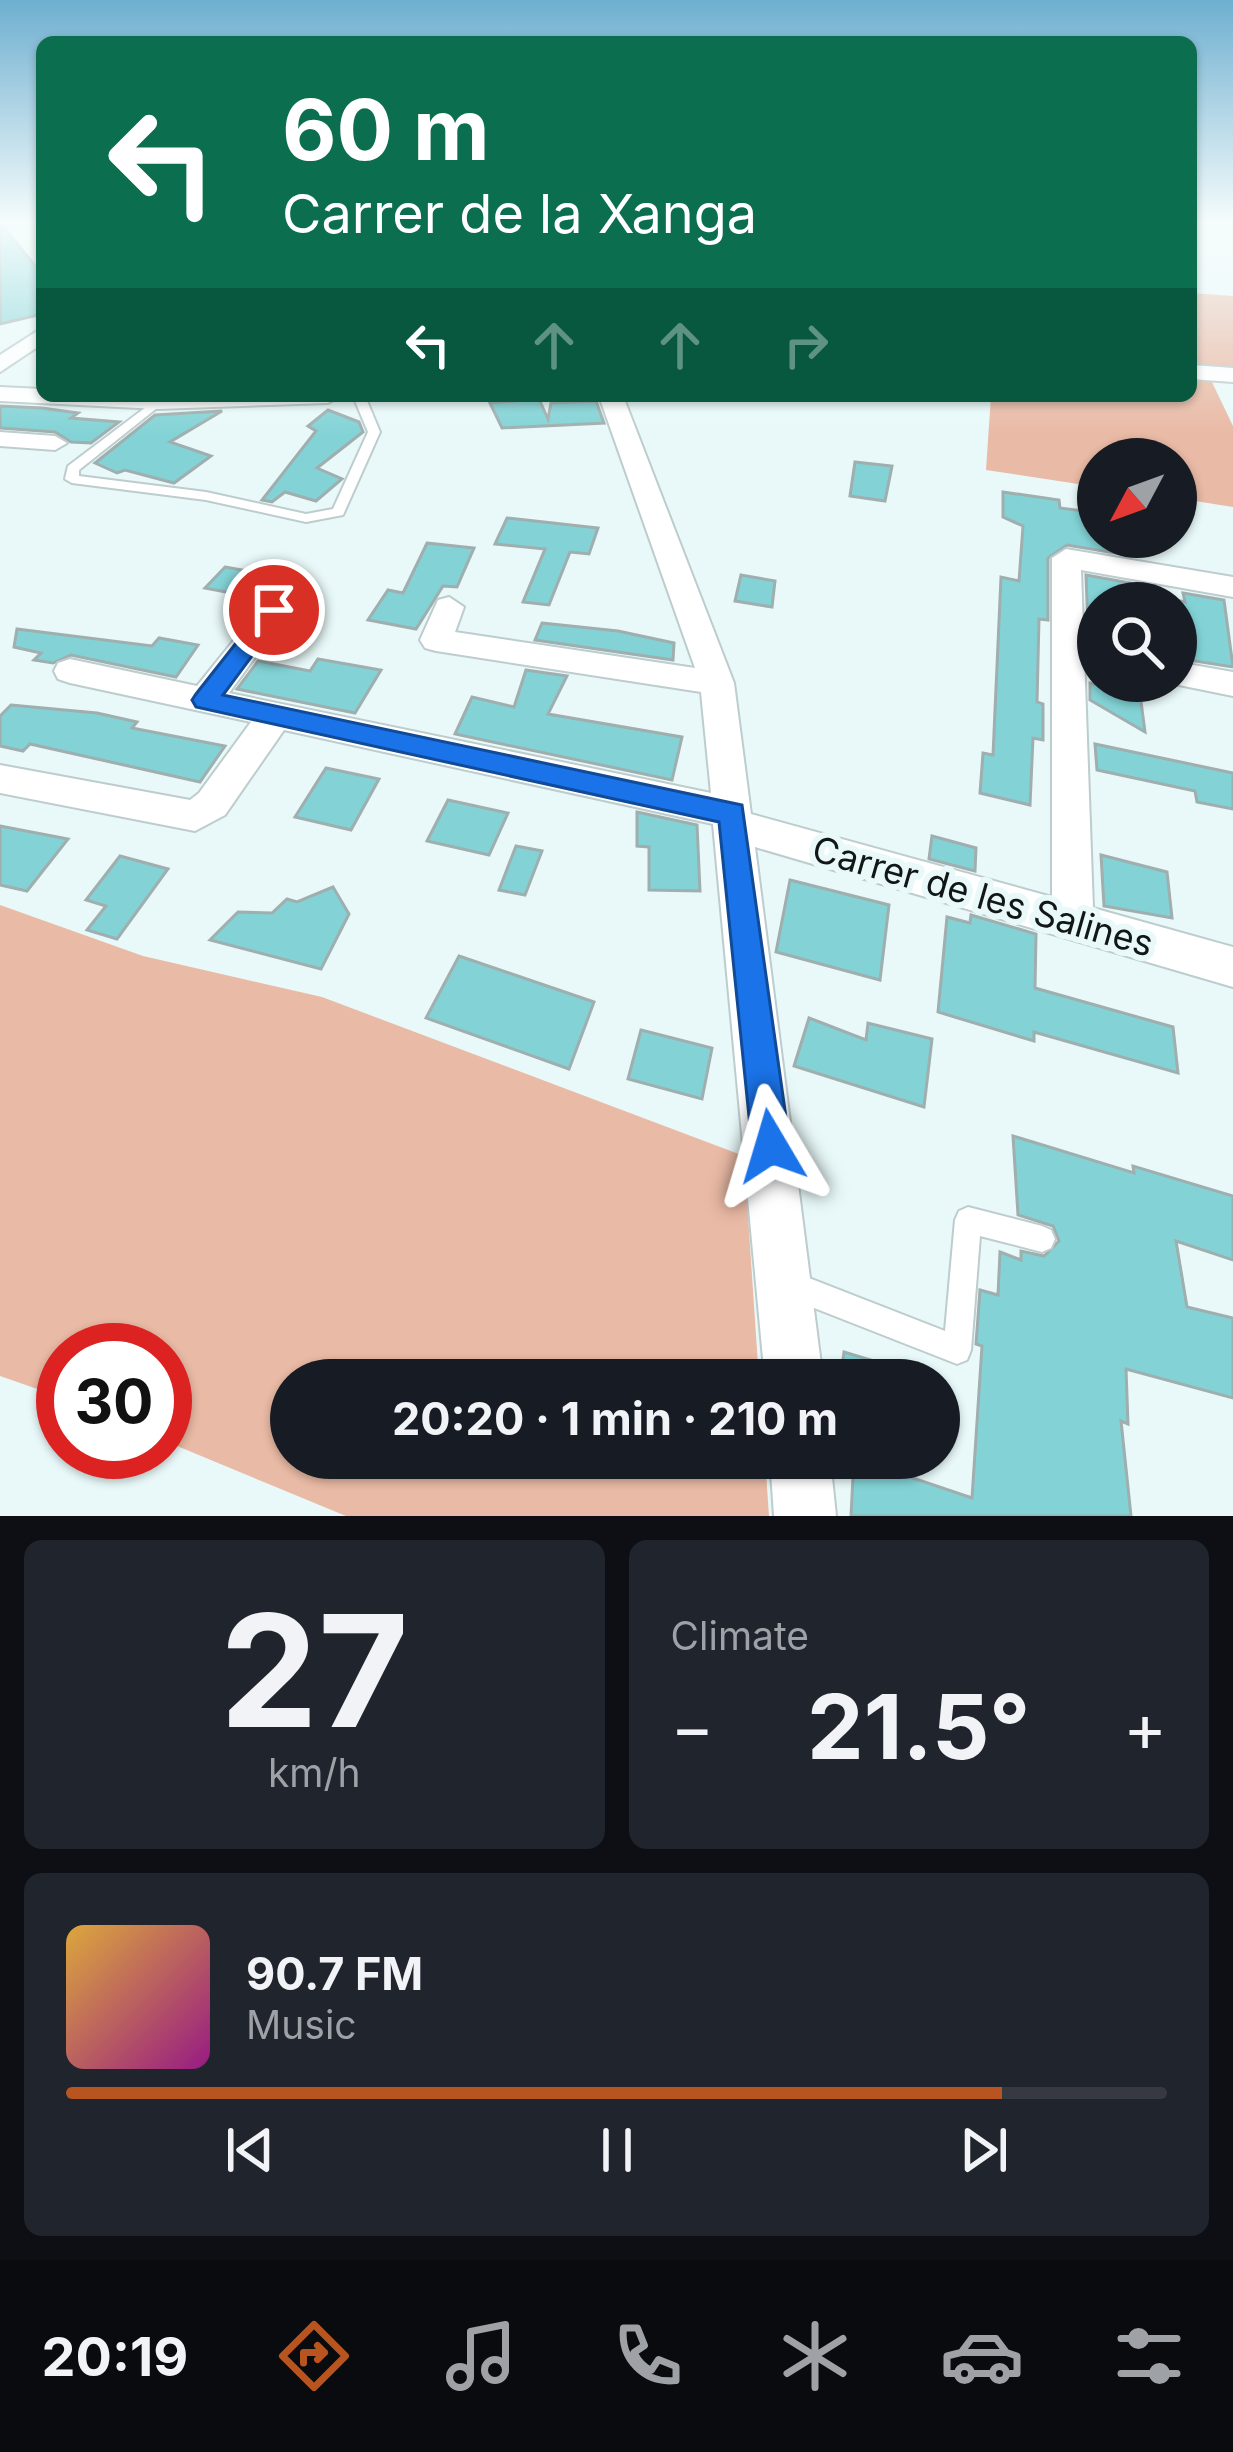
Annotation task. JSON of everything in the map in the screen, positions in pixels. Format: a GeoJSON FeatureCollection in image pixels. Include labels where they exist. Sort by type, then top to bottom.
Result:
{"type":"FeatureCollection","features":[{"type":"Feature","properties":{"kind":"street"},"geometry":{"type":"LineString","coordinates":[[0,365],[11,347]]}},
{"type":"Feature","properties":{"kind":"street"},"geometry":{"type":"LineString","coordinates":[[1197,372],[1233,375]]}},
{"type":"Feature","properties":{"kind":"street"},"geometry":{"type":"LineString","coordinates":[[0,394],[36,396]]}},
{"type":"Feature","properties":{"kind":"street"},"geometry":{"type":"LineString","coordinates":[[140,402],[182,402]]}},
{"type":"Feature","properties":{"kind":"street"},"geometry":{"type":"LineString","coordinates":[[613,402],[717,683],[792,1359]]}},
{"type":"Feature","properties":{"kind":"street"},"geometry":{"type":"LineString","coordinates":[[0,439],[55,443]]}},
{"type":"Feature","properties":{"kind":"street"},"geometry":{"type":"LineString","coordinates":[[1077,622],[1066,558],[1233,586]]}},
{"type":"Feature","properties":{"kind":"street"},"geometry":{"type":"LineString","coordinates":[[449,607],[436,640],[717,683]]}},
{"type":"Feature","properties":{"kind":"street"},"geometry":{"type":"LineString","coordinates":[[205,700],[274,610]]}},
{"type":"Feature","properties":{"kind":"street","name":"Carrer de les Salines"},"geometry":{"type":"LineString","coordinates":[[70,671],[733,819],[1233,967]]}},
{"type":"Feature","properties":{"kind":"street"},"geometry":{"type":"LineString","coordinates":[[1197,678],[1233,684]]}},
{"type":"Feature","properties":{"kind":"street"},"geometry":{"type":"LineString","coordinates":[[1073,922],[1081,702]]}},
{"type":"Feature","properties":{"kind":"street"},"geometry":{"type":"LineString","coordinates":[[0,779],[195,816],[212,804],[276,714]]}},
{"type":"Feature","properties":{"kind":"street"},"geometry":{"type":"LineString","coordinates":[[802,1479],[805,1516]]}},
{"type":"Feature","properties":{"kind":"lane"},"geometry":{"type":"LineString","coordinates":[[158,403],[74,469],[72,479],[206,496],[317,518],[338,512],[374,432],[362,402]]}},
{"type":"Feature","properties":{"kind":"lane"},"geometry":{"type":"LineString","coordinates":[[787,1284],[956,1350],[968,1220],[1042,1239]]}},
{"type":"Feature","properties":{"kind":"shaded area"},"geometry":{"type":"Polygon","coordinates":[[[1197,294],[1233,296],[1233,373],[1197,370],[1197,294]]]}},
{"type":"Feature","properties":{"kind":"shaded area"},"geometry":{"type":"Polygon","coordinates":[[[1197,377],[1210,378],[1233,426],[1233,507],[1197,501],[1197,438],[1077,438],[1077,484],[986,470],[991,402],[1197,402],[1197,377]]]}},
{"type":"Feature","properties":{"kind":"shaded area"},"geometry":{"type":"Polygon","coordinates":[[[0,905],[143,956],[322,997],[744,1156],[758,1359],[270,1359],[270,1479],[766,1479],[769,1516],[346,1516],[192,1452],[192,1323],[36,1323],[36,1389],[0,1376],[0,905]]]}},
{"type":"Feature","properties":{"kind":"building"},"geometry":{"type":"Polygon","coordinates":[[[0,294],[36,294],[36,315],[0,324],[0,294]]]}},
{"type":"Feature","properties":{"kind":"building"},"geometry":{"type":"Polygon","coordinates":[[[540,402],[548,419],[551,403],[596,402],[604,423],[502,428],[490,403],[540,402]]]}},
{"type":"Feature","properties":{"kind":"building"},"geometry":{"type":"Polygon","coordinates":[[[0,406],[42,408],[78,413],[71,418],[119,422],[91,443],[71,442],[55,432],[0,428],[0,406]]]}},
{"type":"Feature","properties":{"kind":"building"},"geometry":{"type":"Polygon","coordinates":[[[328,410],[359,422],[363,432],[317,468],[342,479],[316,501],[285,492],[272,502],[262,500],[316,431],[308,426],[328,410]]]}},
{"type":"Feature","properties":{"kind":"building"},"geometry":{"type":"Polygon","coordinates":[[[222,411],[170,442],[211,456],[174,483],[125,470],[117,473],[95,463],[155,415],[222,411]]]}},
{"type":"Feature","properties":{"kind":"building"},"geometry":{"type":"Polygon","coordinates":[[[855,462],[892,466],[885,501],[850,496],[855,462]]]}},
{"type":"Feature","properties":{"kind":"building"},"geometry":{"type":"Polygon","coordinates":[[[1003,492],[1059,500],[1060,508],[1077,510],[1077,547],[1067,545],[1048,558],[1048,620],[1039,619],[1037,702],[1043,704],[1043,740],[1033,738],[1030,805],[980,793],[983,753],[993,755],[1001,577],[1019,581],[1023,526],[1003,517],[1003,492]]]}},
{"type":"Feature","properties":{"kind":"building"},"geometry":{"type":"Polygon","coordinates":[[[507,518],[598,528],[589,554],[570,552],[549,605],[523,602],[545,549],[495,544],[507,518]]]}},
{"type":"Feature","properties":{"kind":"building"},"geometry":{"type":"Polygon","coordinates":[[[427,543],[474,548],[457,587],[443,586],[416,629],[368,620],[388,590],[403,593],[427,543]]]}},
{"type":"Feature","properties":{"kind":"building"},"geometry":{"type":"Polygon","coordinates":[[[225,567],[280,577],[262,599],[205,588],[225,567]]]}},
{"type":"Feature","properties":{"kind":"building"},"geometry":{"type":"Polygon","coordinates":[[[741,575],[775,581],[772,607],[735,601],[741,575]]]}},
{"type":"Feature","properties":{"kind":"building"},"geometry":{"type":"Polygon","coordinates":[[[1086,575],[1124,582],[1086,582],[1086,575]]]}},
{"type":"Feature","properties":{"kind":"building"},"geometry":{"type":"Polygon","coordinates":[[[1197,595],[1224,600],[1233,667],[1197,661],[1197,595]]]}},
{"type":"Feature","properties":{"kind":"building"},"geometry":{"type":"Polygon","coordinates":[[[542,623],[674,643],[673,660],[535,640],[542,623]]]}},
{"type":"Feature","properties":{"kind":"building"},"geometry":{"type":"Polygon","coordinates":[[[17,629],[152,646],[159,638],[198,645],[176,677],[71,655],[53,663],[34,660],[41,653],[14,647],[17,629]]]}},
{"type":"Feature","properties":{"kind":"building"},"geometry":{"type":"Polygon","coordinates":[[[318,659],[381,670],[355,713],[237,689],[258,661],[310,671],[318,659]]]}},
{"type":"Feature","properties":{"kind":"building"},"geometry":{"type":"Polygon","coordinates":[[[526,670],[567,676],[548,714],[682,737],[672,780],[455,734],[472,697],[514,707],[526,670]]]}},
{"type":"Feature","properties":{"kind":"building"},"geometry":{"type":"Polygon","coordinates":[[[1093,702],[1141,702],[1145,732],[1093,702]]]}},
{"type":"Feature","properties":{"kind":"building"},"geometry":{"type":"Polygon","coordinates":[[[11,705],[97,713],[137,722],[132,728],[225,746],[200,782],[30,744],[23,751],[0,746],[0,716],[11,705]]]}},
{"type":"Feature","properties":{"kind":"building"},"geometry":{"type":"Polygon","coordinates":[[[1095,744],[1233,773],[1233,809],[1197,802],[1195,791],[1097,770],[1095,744]]]}},
{"type":"Feature","properties":{"kind":"building"},"geometry":{"type":"Polygon","coordinates":[[[326,768],[379,779],[351,830],[295,817],[326,768]]]}},
{"type":"Feature","properties":{"kind":"building"},"geometry":{"type":"Polygon","coordinates":[[[448,800],[508,813],[489,855],[427,841],[448,800]]]}},
{"type":"Feature","properties":{"kind":"building"},"geometry":{"type":"Polygon","coordinates":[[[637,812],[697,825],[700,891],[649,890],[649,847],[637,846],[637,812]]]}},
{"type":"Feature","properties":{"kind":"building"},"geometry":{"type":"Polygon","coordinates":[[[0,826],[68,839],[27,891],[0,885],[0,826]]]}},
{"type":"Feature","properties":{"kind":"building"},"geometry":{"type":"Polygon","coordinates":[[[932,836],[976,848],[975,871],[929,859],[932,836]]]}},
{"type":"Feature","properties":{"kind":"building"},"geometry":{"type":"Polygon","coordinates":[[[516,846],[542,851],[525,895],[499,890],[516,846]]]}},
{"type":"Feature","properties":{"kind":"building"},"geometry":{"type":"Polygon","coordinates":[[[1101,855],[1167,872],[1172,918],[1104,906],[1101,855]]]}},
{"type":"Feature","properties":{"kind":"building"},"geometry":{"type":"Polygon","coordinates":[[[120,856],[168,869],[117,939],[87,930],[106,906],[86,900],[120,856]]]}},
{"type":"Feature","properties":{"kind":"building"},"geometry":{"type":"Polygon","coordinates":[[[790,880],[889,905],[880,980],[776,952],[790,880]]]}},
{"type":"Feature","properties":{"kind":"building"},"geometry":{"type":"Polygon","coordinates":[[[333,887],[349,914],[321,969],[210,940],[238,912],[272,913],[287,899],[297,902],[333,887]]]}},
{"type":"Feature","properties":{"kind":"building"},"geometry":{"type":"Polygon","coordinates":[[[971,915],[1036,934],[1035,988],[1173,1027],[1178,1073],[1034,1032],[1034,1041],[938,1012],[947,917],[970,923],[971,915]]]}},
{"type":"Feature","properties":{"kind":"building"},"geometry":{"type":"Polygon","coordinates":[[[459,956],[594,1002],[569,1069],[426,1018],[459,956]]]}},
{"type":"Feature","properties":{"kind":"building"},"geometry":{"type":"Polygon","coordinates":[[[809,1018],[866,1040],[868,1023],[932,1039],[924,1107],[794,1066],[809,1018]]]}},
{"type":"Feature","properties":{"kind":"building"},"geometry":{"type":"Polygon","coordinates":[[[641,1030],[712,1048],[702,1099],[628,1079],[641,1030]]]}},
{"type":"Feature","properties":{"kind":"building"},"geometry":{"type":"Polygon","coordinates":[[[1013,1136],[1134,1173],[1133,1166],[1233,1196],[1233,1260],[1176,1241],[1187,1307],[1233,1318],[1233,1398],[1126,1369],[1128,1424],[1121,1421],[1131,1516],[851,1516],[853,1479],[916,1479],[972,1498],[982,1346],[976,1344],[980,1290],[998,1295],[1000,1252],[1021,1260],[1021,1251],[1044,1256],[1059,1241],[1053,1226],[1018,1215],[1013,1136]]]}},
{"type":"Feature","properties":{"kind":"route"},"geometry":{"type":"LineString","coordinates":[[274,610],[205,700],[732,813],[771,1146]]}}]}
